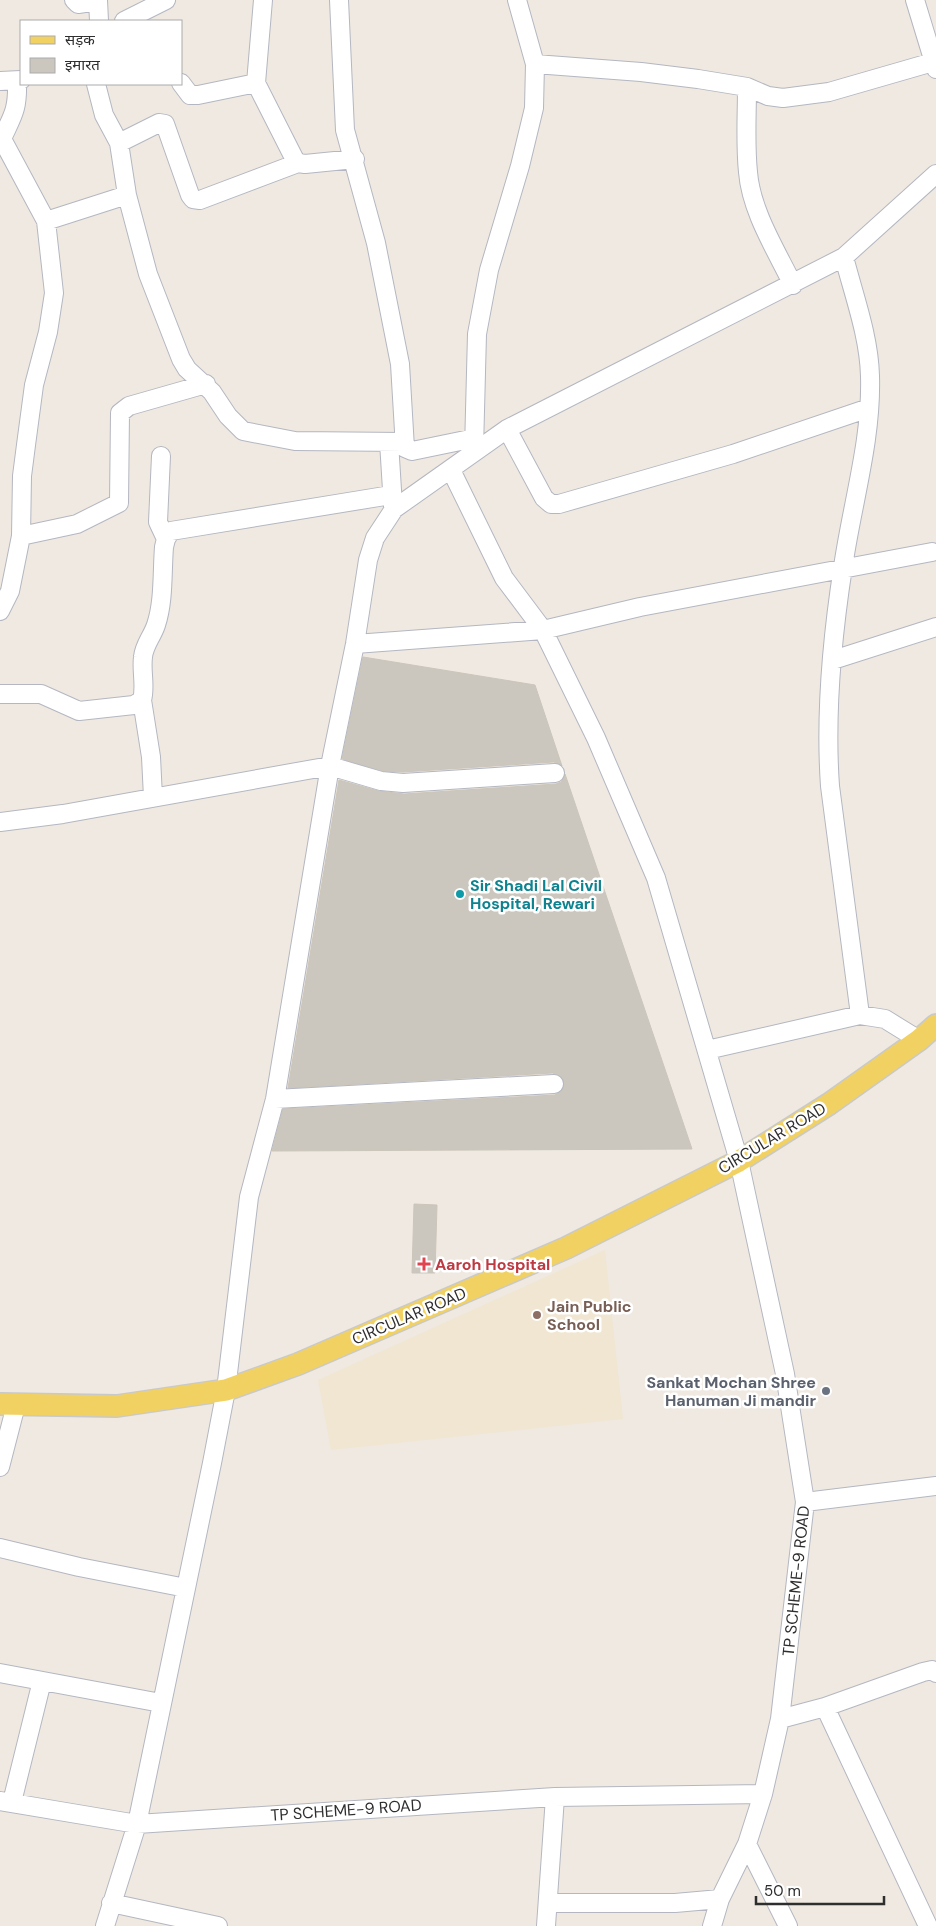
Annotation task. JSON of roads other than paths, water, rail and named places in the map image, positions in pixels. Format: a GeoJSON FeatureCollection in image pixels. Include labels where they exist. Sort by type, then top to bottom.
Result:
{"type":"FeatureCollection","features":[{"type":"Feature","properties":{"kind":"main road","name":"CIRCULAR ROAD"},"geometry":{"type":"LineString","coordinates":[[8,1405],[117,1406],[226,1390],[298,1364],[566,1248],[739,1161],[829,1104],[919,1040],[936,1025]]}},
{"type":"Feature","properties":{"kind":"street"},"geometry":{"type":"LineString","coordinates":[[74,0],[78,4],[98,0],[99,20]]}},
{"type":"Feature","properties":{"kind":"street"},"geometry":{"type":"LineString","coordinates":[[135,19],[166,0]]}},
{"type":"Feature","properties":{"kind":"street"},"geometry":{"type":"LineString","coordinates":[[263,0],[256,83],[298,163]]}},
{"type":"Feature","properties":{"kind":"street"},"geometry":{"type":"LineString","coordinates":[[105,1926],[137,1824],[226,1390],[249,1198],[275,1099],[330,766],[368,560],[375,538],[392,502],[400,364],[376,243],[355,159],[345,130],[340,0]]}},
{"type":"Feature","properties":{"kind":"street"},"geometry":{"type":"LineString","coordinates":[[166,539],[175,529],[392,502],[451,470],[474,445],[477,334],[489,270],[520,166],[534,108],[535,64],[517,0]]}},
{"type":"Feature","properties":{"kind":"street"},"geometry":{"type":"LineString","coordinates":[[535,64],[642,72],[747,87],[768,96],[783,98],[829,92],[934,66],[915,0]]}},
{"type":"Feature","properties":{"kind":"street"},"geometry":{"type":"LineString","coordinates":[[0,611],[10,591],[21,536],[22,476],[34,386],[48,332],[54,293],[46,221],[1,141],[15,114],[18,103],[13,80]]}},
{"type":"Feature","properties":{"kind":"street"},"geometry":{"type":"LineString","coordinates":[[182,84],[190,95],[256,83]]}},
{"type":"Feature","properties":{"kind":"street"},"geometry":{"type":"LineString","coordinates":[[96,85],[104,115],[118,143],[127,195],[148,274],[180,359],[187,369],[206,384],[228,416],[243,431],[295,441],[396,442],[412,451],[474,445],[794,285],[844,257],[936,174]]}},
{"type":"Feature","properties":{"kind":"street"},"geometry":{"type":"LineString","coordinates":[[747,87],[748,172],[751,188],[764,226],[794,285]]}},
{"type":"Feature","properties":{"kind":"street"},"geometry":{"type":"LineString","coordinates":[[118,143],[159,123],[165,124],[190,195],[193,199],[200,200],[298,163],[355,159]]}},
{"type":"Feature","properties":{"kind":"street"},"geometry":{"type":"LineString","coordinates":[[46,221],[127,195]]}},
{"type":"Feature","properties":{"kind":"street"},"geometry":{"type":"LineString","coordinates":[[844,257],[865,339],[870,374],[869,408],[842,568],[833,660],[828,752],[830,786],[860,1015]]}},
{"type":"Feature","properties":{"kind":"street"},"geometry":{"type":"LineString","coordinates":[[21,536],[76,524],[119,503],[120,413],[130,406],[206,384]]}},
{"type":"Feature","properties":{"kind":"street"},"geometry":{"type":"LineString","coordinates":[[507,430],[544,498],[551,504],[559,504],[733,454],[869,408]]}},
{"type":"Feature","properties":{"kind":"street"},"geometry":{"type":"LineString","coordinates":[[153,796],[151,757],[142,700],[145,692],[142,658],[144,646],[156,626],[160,609],[166,539],[158,522],[161,456]]}},
{"type":"Feature","properties":{"kind":"street","name":"TP SCHEME-9 ROAD"},"geometry":{"type":"LineString","coordinates":[[451,470],[504,578],[543,630],[596,738],[656,878],[739,1161],[785,1374],[805,1502],[780,1719],[763,1794],[747,1844],[720,1899],[712,1926]]}},
{"type":"Feature","properties":{"kind":"street"},"geometry":{"type":"LineString","coordinates":[[354,644],[543,630],[640,607],[932,552]]}},
{"type":"Feature","properties":{"kind":"street"},"geometry":{"type":"LineString","coordinates":[[833,660],[936,627]]}},
{"type":"Feature","properties":{"kind":"street"},"geometry":{"type":"LineString","coordinates":[[0,694],[41,694],[79,710],[90,711],[134,705],[142,700]]}},
{"type":"Feature","properties":{"kind":"street"},"geometry":{"type":"LineString","coordinates":[[0,822],[62,814],[153,796],[330,766],[381,781],[403,783],[555,772]]}},
{"type":"Feature","properties":{"kind":"street"},"geometry":{"type":"LineString","coordinates":[[707,1050],[860,1015],[885,1019],[919,1040]]}},
{"type":"Feature","properties":{"kind":"street"},"geometry":{"type":"LineString","coordinates":[[275,1099],[554,1084]]}},
{"type":"Feature","properties":{"kind":"street"},"geometry":{"type":"LineString","coordinates":[[0,1467],[8,1405]]}},
{"type":"Feature","properties":{"kind":"street"},"geometry":{"type":"LineString","coordinates":[[805,1502],[936,1486]]}},
{"type":"Feature","properties":{"kind":"street"},"geometry":{"type":"LineString","coordinates":[[0,1548],[79,1567],[186,1588]]}},
{"type":"Feature","properties":{"kind":"street"},"geometry":{"type":"LineString","coordinates":[[780,1719],[934,1672]]}},
{"type":"Feature","properties":{"kind":"street"},"geometry":{"type":"LineString","coordinates":[[0,1673],[161,1703]]}},
{"type":"Feature","properties":{"kind":"street"},"geometry":{"type":"LineString","coordinates":[[6,1801],[42,1681]]}},
{"type":"Feature","properties":{"kind":"street"},"geometry":{"type":"LineString","coordinates":[[825,1706],[928,1926]]}},
{"type":"Feature","properties":{"kind":"street","name":"TP SCHEME-9 ROAD"},"geometry":{"type":"LineString","coordinates":[[6,1801],[137,1824],[555,1797],[763,1794]]}},
{"type":"Feature","properties":{"kind":"street"},"geometry":{"type":"LineString","coordinates":[[546,1926],[555,1797]]}},
{"type":"Feature","properties":{"kind":"street"},"geometry":{"type":"LineString","coordinates":[[747,1844],[788,1926]]}},
{"type":"Feature","properties":{"kind":"street"},"geometry":{"type":"LineString","coordinates":[[548,1903],[675,1903],[720,1899]]}},
{"type":"Feature","properties":{"kind":"street"},"geometry":{"type":"LineString","coordinates":[[111,1903],[218,1926]]}},
{"type":"Feature","properties":{"kind":"place","name":"Sir Shadi Lal Civil Hospital, Rewari"},"geometry":{"type":"Point","coordinates":[460,894]}},
{"type":"Feature","properties":{"kind":"place","name":"Aaroh Hospital"},"geometry":{"type":"Point","coordinates":[424,1264]}},
{"type":"Feature","properties":{"kind":"place","name":"Jain Public School"},"geometry":{"type":"Point","coordinates":[537,1315]}},
{"type":"Feature","properties":{"kind":"place","name":"Sankat Mochan Shree Hanuman Ji mandir"},"geometry":{"type":"Point","coordinates":[826,1391]}}]}
